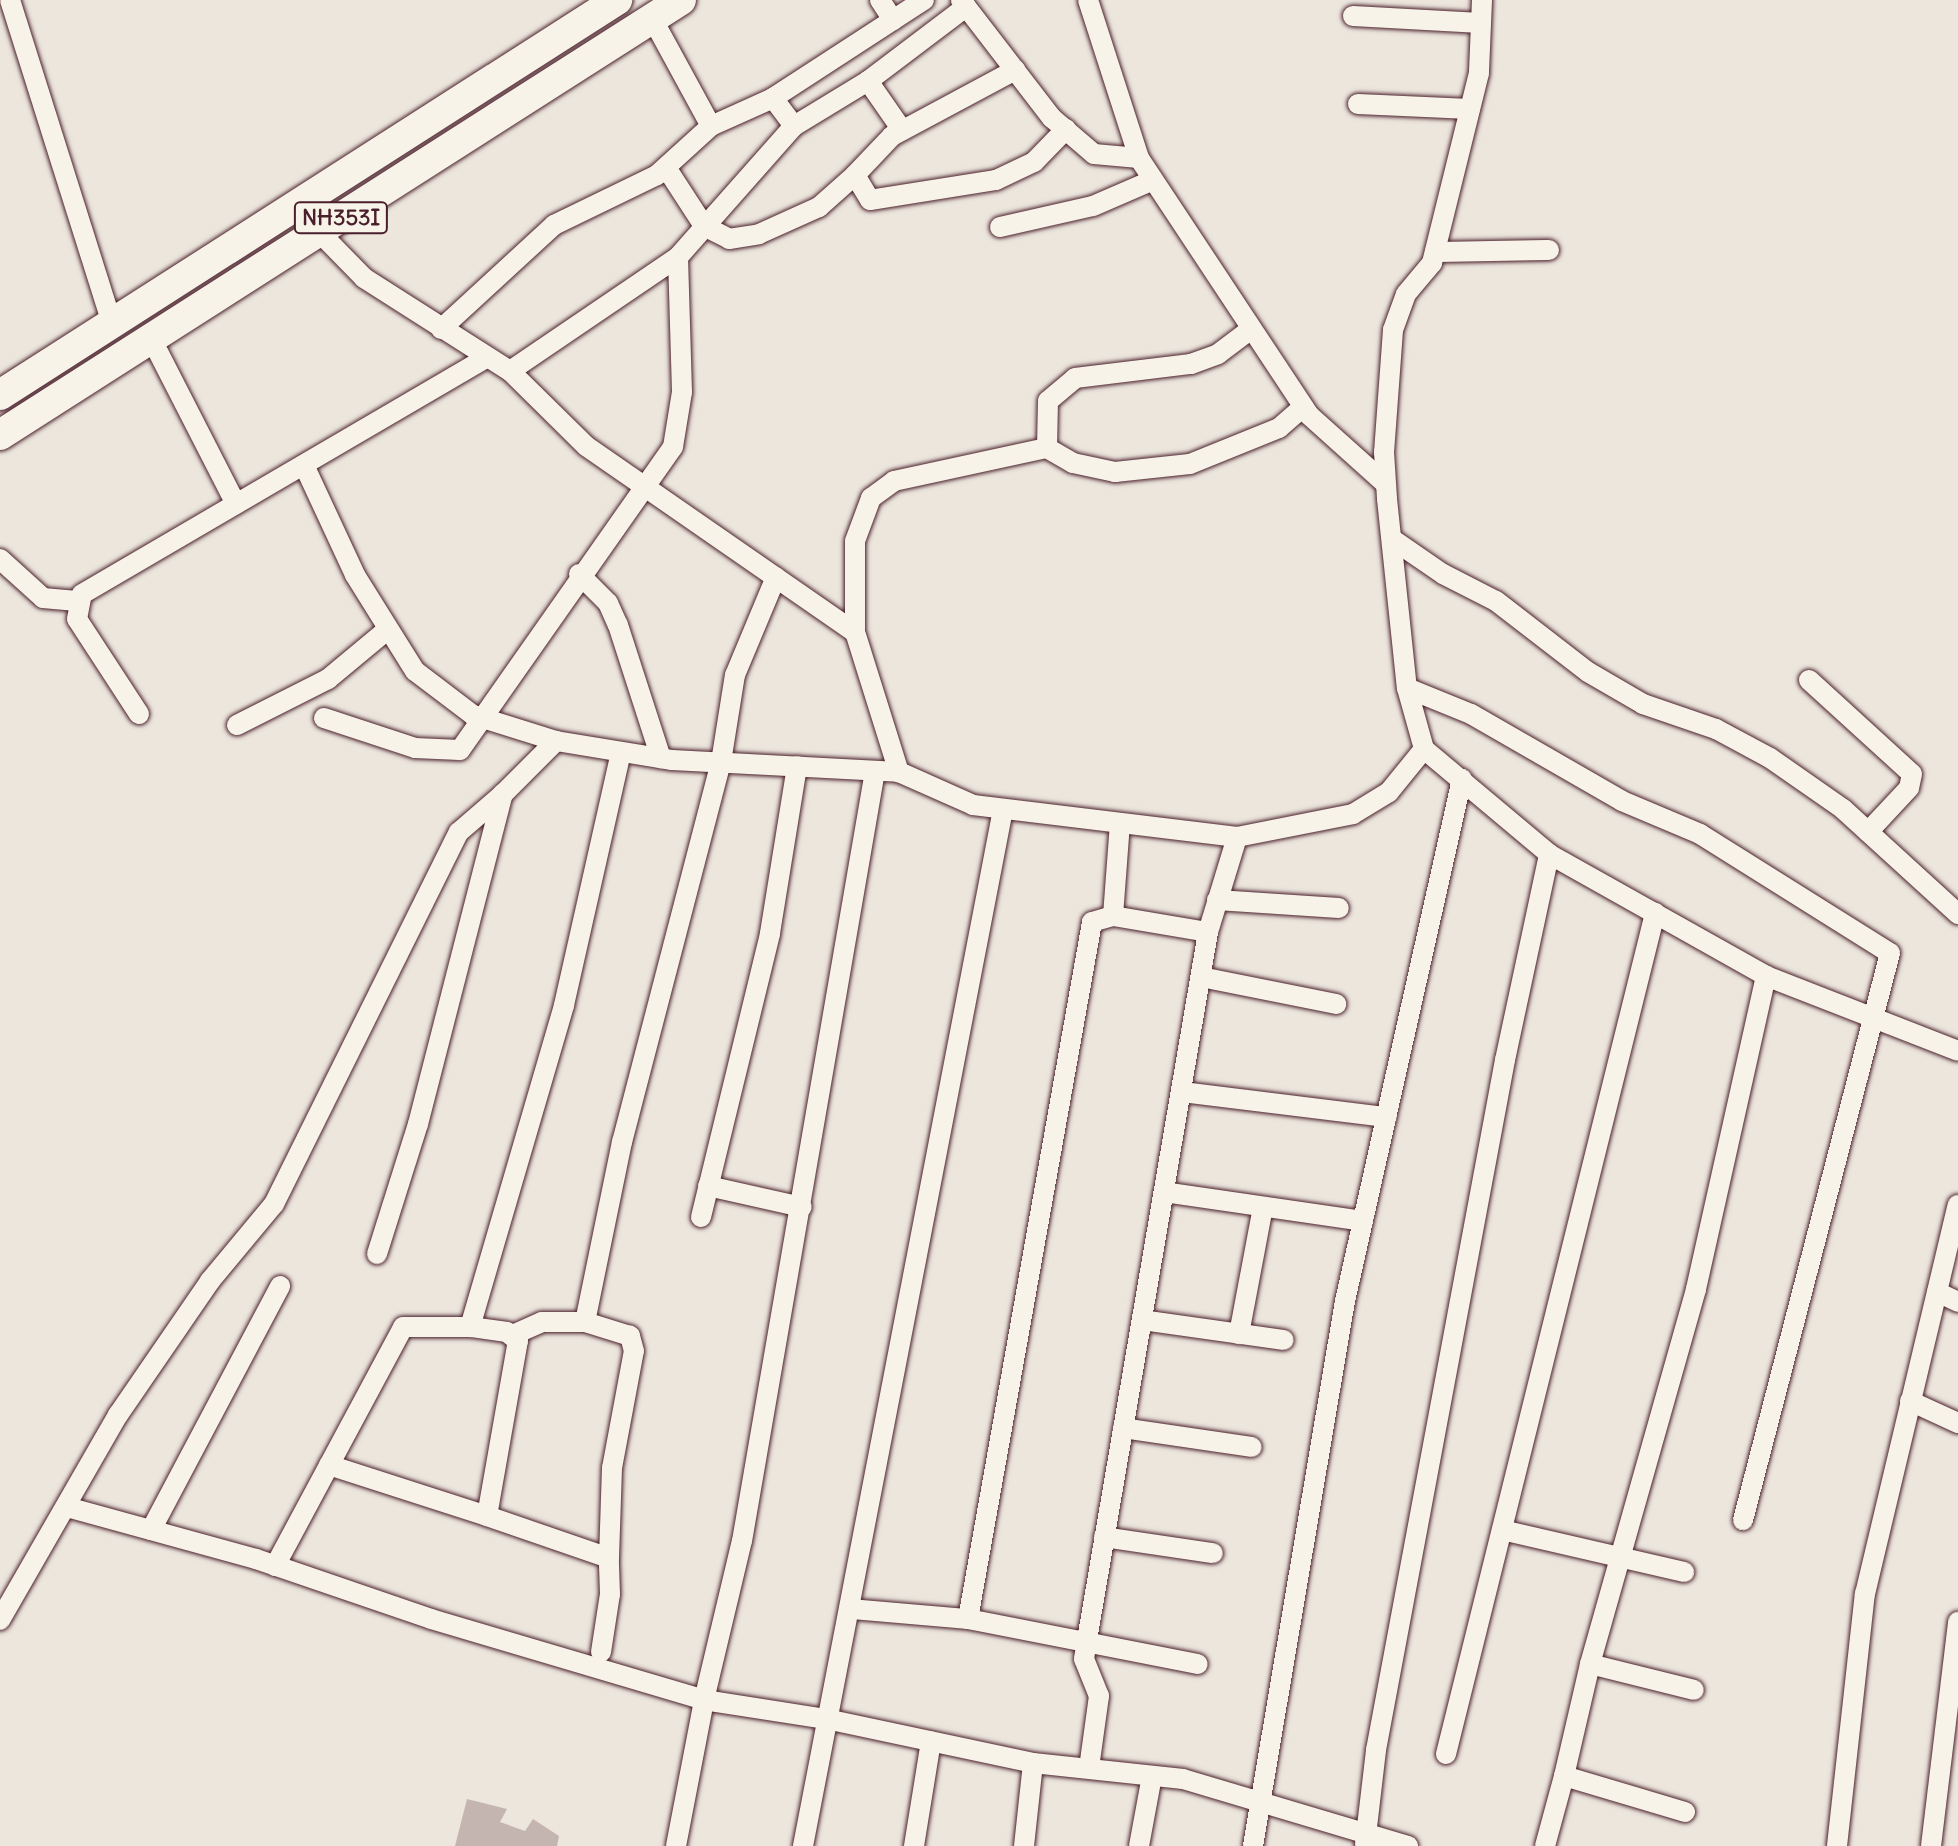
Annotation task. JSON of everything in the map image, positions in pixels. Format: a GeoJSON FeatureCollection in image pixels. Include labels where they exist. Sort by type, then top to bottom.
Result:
{"type":"FeatureCollection","features":[{"type":"Feature","properties":{"kind":"highway","name":"NH353I"},"geometry":{"type":"LineString","coordinates":[[0,395],[113,326],[617,0]]}},
{"type":"Feature","properties":{"kind":"highway","name":"NH353I"},"geometry":{"type":"LineString","coordinates":[[0,435],[681,0]]}},
{"type":"Feature","properties":{"kind":"street"},"geometry":{"type":"LineString","coordinates":[[10,0],[113,326]]}},
{"type":"Feature","properties":{"kind":"street"},"geometry":{"type":"LineString","coordinates":[[880,0],[893,20]]}},
{"type":"Feature","properties":{"kind":"street"},"geometry":{"type":"LineString","coordinates":[[441,329],[554,225],[667,169],[711,126],[773,98],[924,0]]}},
{"type":"Feature","properties":{"kind":"street"},"geometry":{"type":"LineString","coordinates":[[1088,0],[1139,158],[1249,331],[1303,407],[1386,484]]}},
{"type":"Feature","properties":{"kind":"street"},"geometry":{"type":"LineString","coordinates":[[1482,0],[1479,73],[1435,252],[1432,263],[1406,294],[1393,330],[1386,484],[1407,688],[1424,749],[1549,854],[1766,976],[1958,1051]]}},
{"type":"Feature","properties":{"kind":"street"},"geometry":{"type":"LineString","coordinates":[[510,371],[678,257],[794,126],[868,81],[963,4],[1066,129],[1094,154],[1139,158]]}},
{"type":"Feature","properties":{"kind":"street"},"geometry":{"type":"LineString","coordinates":[[1353,16],[1481,23]]}},
{"type":"Feature","properties":{"kind":"street"},"geometry":{"type":"LineString","coordinates":[[652,18],[711,126]]}},
{"type":"Feature","properties":{"kind":"street"},"geometry":{"type":"LineString","coordinates":[[667,169],[704,226],[729,239],[759,234],[819,207],[855,175],[880,146],[902,130],[1015,70]]}},
{"type":"Feature","properties":{"kind":"street"},"geometry":{"type":"LineString","coordinates":[[868,81],[902,130]]}},
{"type":"Feature","properties":{"kind":"street"},"geometry":{"type":"LineString","coordinates":[[773,98],[794,126]]}},
{"type":"Feature","properties":{"kind":"street"},"geometry":{"type":"LineString","coordinates":[[1358,104],[1470,109]]}},
{"type":"Feature","properties":{"kind":"street"},"geometry":{"type":"LineString","coordinates":[[855,175],[870,200],[996,180],[1034,162],[1066,129]]}},
{"type":"Feature","properties":{"kind":"street"},"geometry":{"type":"LineString","coordinates":[[1000,227],[1084,209],[1153,180]]}},
{"type":"Feature","properties":{"kind":"street"},"geometry":{"type":"LineString","coordinates":[[319,232],[364,278],[510,371],[586,446],[855,632]]}},
{"type":"Feature","properties":{"kind":"street"},"geometry":{"type":"LineString","coordinates":[[1435,252],[1549,250]]}},
{"type":"Feature","properties":{"kind":"street"},"geometry":{"type":"LineString","coordinates":[[324,718],[415,748],[460,750],[579,574],[646,488],[673,447],[682,392],[678,257]]}},
{"type":"Feature","properties":{"kind":"street"},"geometry":{"type":"LineString","coordinates":[[1047,448],[1048,401],[1075,378],[1191,364],[1218,354],[1249,331]]}},
{"type":"Feature","properties":{"kind":"street"},"geometry":{"type":"LineString","coordinates":[[152,340],[236,504]]}},
{"type":"Feature","properties":{"kind":"street"},"geometry":{"type":"LineString","coordinates":[[0,559],[43,598],[77,601],[487,357]]}},
{"type":"Feature","properties":{"kind":"street"},"geometry":{"type":"LineString","coordinates":[[899,772],[855,632],[855,541],[871,498],[908,478],[1047,448],[1073,463],[1115,472],[1190,464],[1279,428],[1303,407]]}},
{"type":"Feature","properties":{"kind":"street"},"geometry":{"type":"LineString","coordinates":[[304,465],[355,575],[415,671],[482,718],[556,741],[661,758],[899,772],[933,791],[1003,809],[1237,837],[1353,814],[1389,792],[1424,749]]}},
{"type":"Feature","properties":{"kind":"street"},"geometry":{"type":"LineString","coordinates":[[1392,539],[1443,574],[1496,601],[1602,680],[1643,704],[1716,729],[1770,758],[1868,832],[1958,914]]}},
{"type":"Feature","properties":{"kind":"street"},"geometry":{"type":"LineString","coordinates":[[579,574],[608,603],[618,625],[661,758]]}},
{"type":"Feature","properties":{"kind":"street"},"geometry":{"type":"LineString","coordinates":[[585,1322],[622,1142],[721,762],[738,664],[776,577]]}},
{"type":"Feature","properties":{"kind":"street"},"geometry":{"type":"LineString","coordinates":[[77,601],[77,619],[139,714]]}},
{"type":"Feature","properties":{"kind":"street"},"geometry":{"type":"LineString","coordinates":[[237,725],[328,679],[387,630]]}},
{"type":"Feature","properties":{"kind":"street"},"geometry":{"type":"LineString","coordinates":[[1809,680],[1912,774],[1909,788],[1868,832]]}},
{"type":"Feature","properties":{"kind":"street"},"geometry":{"type":"LineString","coordinates":[[1407,688],[1471,714],[1622,801],[1700,834],[1890,953],[1870,1017],[1743,1520]]}},
{"type":"Feature","properties":{"kind":"street"},"geometry":{"type":"LineString","coordinates":[[0,1620],[118,1415],[210,1281],[274,1204],[459,832],[556,741]]}},
{"type":"Feature","properties":{"kind":"street"},"geometry":{"type":"LineString","coordinates":[[470,1327],[564,1005],[621,752]]}},
{"type":"Feature","properties":{"kind":"street"},"geometry":{"type":"LineString","coordinates":[[701,1217],[770,933],[797,766]]}},
{"type":"Feature","properties":{"kind":"street"},"geometry":{"type":"LineString","coordinates":[[676,1846],[704,1700],[742,1541],[875,771]]}},
{"type":"Feature","properties":{"kind":"street"},"geometry":{"type":"LineString","coordinates":[[1253,1846],[1363,1221],[1462,779]]}},
{"type":"Feature","properties":{"kind":"street"},"geometry":{"type":"LineString","coordinates":[[377,1254],[418,1124],[503,794]]}},
{"type":"Feature","properties":{"kind":"street"},"geometry":{"type":"LineString","coordinates":[[803,1846],[831,1720],[1003,809]]}},
{"type":"Feature","properties":{"kind":"street"},"geometry":{"type":"LineString","coordinates":[[1113,916],[1120,823]]}},
{"type":"Feature","properties":{"kind":"street"},"geometry":{"type":"LineString","coordinates":[[1089,1768],[1099,1696],[1084,1659],[1087,1640],[1208,932],[1237,837]]}},
{"type":"Feature","properties":{"kind":"street"},"geometry":{"type":"LineString","coordinates":[[1366,1840],[1376,1750],[1505,1060],[1549,854]]}},
{"type":"Feature","properties":{"kind":"street"},"geometry":{"type":"LineString","coordinates":[[1217,900],[1339,908]]}},
{"type":"Feature","properties":{"kind":"street"},"geometry":{"type":"LineString","coordinates":[[1446,1754],[1655,913]]}},
{"type":"Feature","properties":{"kind":"street"},"geometry":{"type":"LineString","coordinates":[[968,1619],[1092,922],[1113,916],[1208,932]]}},
{"type":"Feature","properties":{"kind":"street"},"geometry":{"type":"LineString","coordinates":[[1545,1846],[1619,1557],[1696,1289],[1766,976]]}},
{"type":"Feature","properties":{"kind":"street"},"geometry":{"type":"LineString","coordinates":[[1201,977],[1336,1004]]}},
{"type":"Feature","properties":{"kind":"street"},"geometry":{"type":"LineString","coordinates":[[1182,1092],[1386,1117]]}},
{"type":"Feature","properties":{"kind":"street"},"geometry":{"type":"LineString","coordinates":[[708,1186],[802,1207]]}},
{"type":"Feature","properties":{"kind":"street"},"geometry":{"type":"LineString","coordinates":[[1164,1192],[1363,1221]]}},
{"type":"Feature","properties":{"kind":"street"},"geometry":{"type":"LineString","coordinates":[[1837,1846],[1865,1594],[1958,1205]]}},
{"type":"Feature","properties":{"kind":"street"},"geometry":{"type":"LineString","coordinates":[[1239,1334],[1263,1207]]}},
{"type":"Feature","properties":{"kind":"street"},"geometry":{"type":"LineString","coordinates":[[151,1530],[280,1286]]}},
{"type":"Feature","properties":{"kind":"street"},"geometry":{"type":"LineString","coordinates":[[1937,1292],[1958,1302]]}},
{"type":"Feature","properties":{"kind":"street"},"geometry":{"type":"LineString","coordinates":[[1142,1320],[1284,1340]]}},
{"type":"Feature","properties":{"kind":"street"},"geometry":{"type":"LineString","coordinates":[[275,1566],[403,1327],[470,1327],[515,1334],[542,1322],[585,1322],[630,1336],[634,1351],[612,1468],[610,1594],[601,1652]]}},
{"type":"Feature","properties":{"kind":"street"},"geometry":{"type":"LineString","coordinates":[[487,1516],[518,1348],[515,1334]]}},
{"type":"Feature","properties":{"kind":"street"},"geometry":{"type":"LineString","coordinates":[[1910,1401],[1958,1423]]}},
{"type":"Feature","properties":{"kind":"street"},"geometry":{"type":"LineString","coordinates":[[1123,1428],[1252,1447]]}},
{"type":"Feature","properties":{"kind":"street"},"geometry":{"type":"LineString","coordinates":[[329,1465],[609,1558]]}},
{"type":"Feature","properties":{"kind":"street"},"geometry":{"type":"LineString","coordinates":[[67,1507],[275,1566],[431,1619],[704,1700],[831,1720],[1033,1763],[1152,1776],[1259,1802],[1366,1840],[1408,1846]]}},
{"type":"Feature","properties":{"kind":"street"},"geometry":{"type":"LineString","coordinates":[[1502,1530],[1684,1572]]}},
{"type":"Feature","properties":{"kind":"street"},"geometry":{"type":"LineString","coordinates":[[1104,1537],[1213,1553]]}},
{"type":"Feature","properties":{"kind":"street"},"geometry":{"type":"LineString","coordinates":[[851,1609],[968,1619],[1198,1664]]}},
{"type":"Feature","properties":{"kind":"street"},"geometry":{"type":"LineString","coordinates":[[1931,1846],[1958,1622]]}},
{"type":"Feature","properties":{"kind":"street"},"geometry":{"type":"LineString","coordinates":[[1590,1664],[1694,1690]]}},
{"type":"Feature","properties":{"kind":"street"},"geometry":{"type":"LineString","coordinates":[[914,1846],[931,1741]]}},
{"type":"Feature","properties":{"kind":"street"},"geometry":{"type":"LineString","coordinates":[[1024,1846],[1033,1763]]}},
{"type":"Feature","properties":{"kind":"street"},"geometry":{"type":"LineString","coordinates":[[1139,1846],[1152,1776]]}},
{"type":"Feature","properties":{"kind":"street"},"geometry":{"type":"LineString","coordinates":[[1564,1776],[1685,1812]]}},
{"type":"Feature","properties":{"kind":"building"},"geometry":{"type":"Polygon","coordinates":[[[467,1799],[507,1809],[500,1822],[525,1831],[533,1819],[559,1836],[557,1846],[455,1846],[467,1799]]]}}]}
